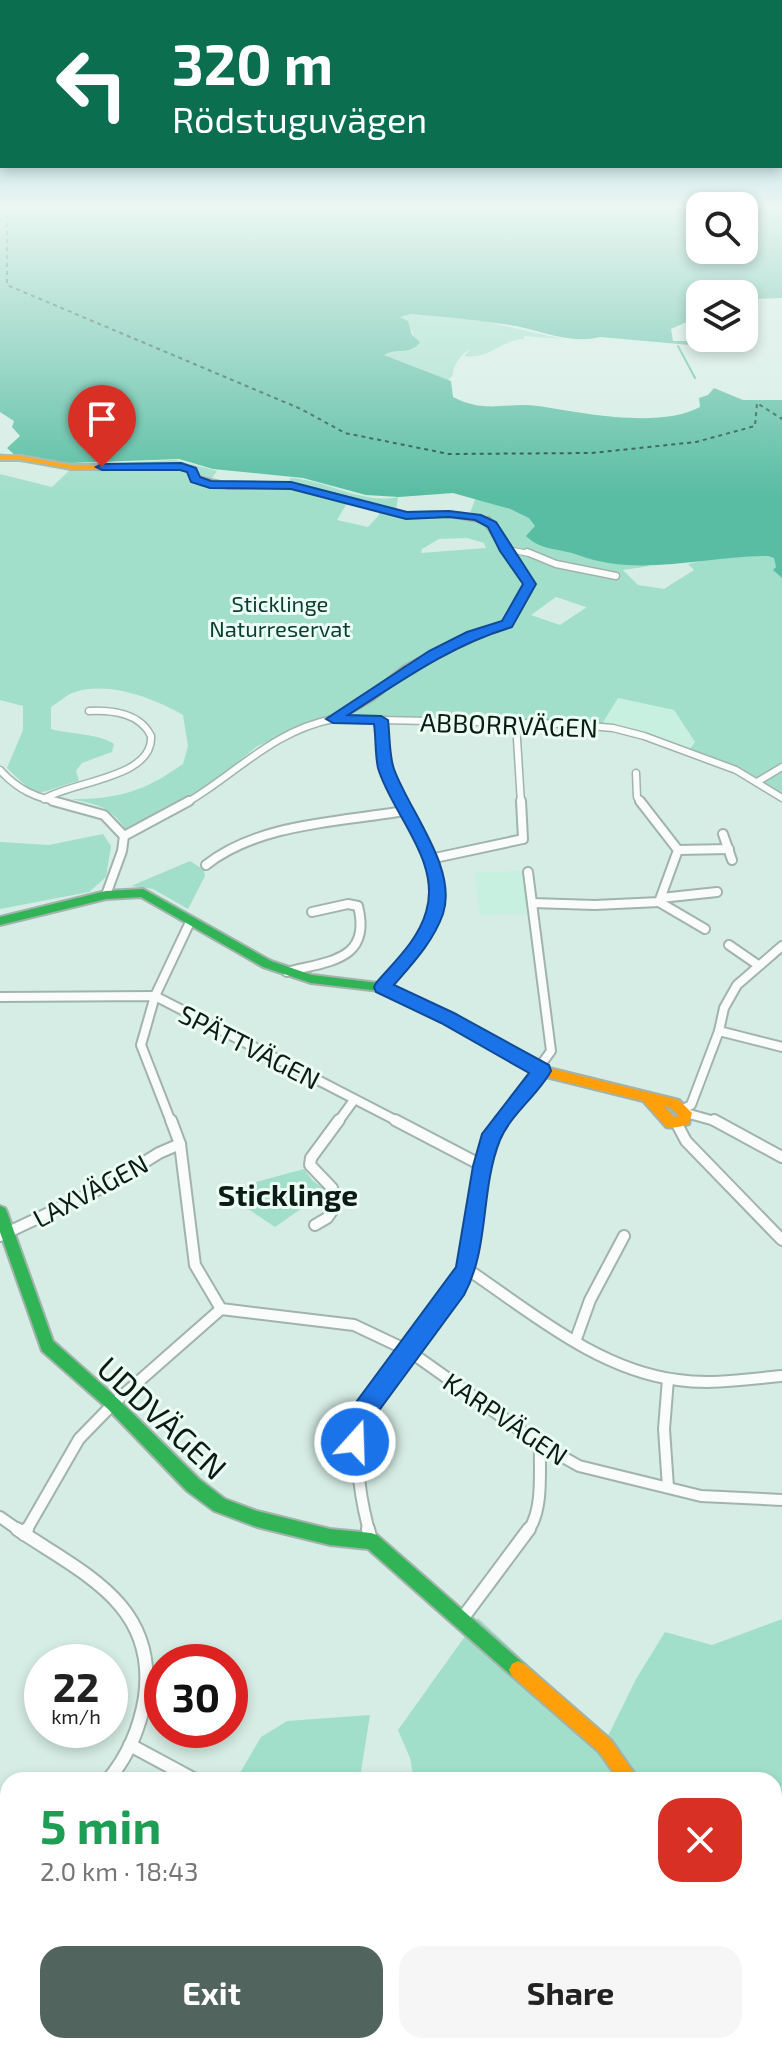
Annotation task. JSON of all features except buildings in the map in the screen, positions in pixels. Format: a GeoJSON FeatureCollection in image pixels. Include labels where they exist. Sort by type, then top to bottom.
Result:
{"type":"FeatureCollection","features":[{"type":"Feature","properties":{"kind":"street"},"geometry":{"type":"LineString","coordinates":[[0,458],[21,458],[71,467],[181,467],[192,470],[195,479],[210,484],[291,485],[406,515],[477,517],[492,525],[530,584],[512,620],[502,627],[460,640],[433,654],[333,719]]}},
{"type":"Feature","properties":{"kind":"street"},"geometry":{"type":"LineString","coordinates":[[505,549],[523,551],[566,567],[616,576]]}},
{"type":"Feature","properties":{"kind":"street"},"geometry":{"type":"LineString","coordinates":[[44,799],[67,785],[122,774],[140,763],[150,751],[151,735],[141,723],[114,712],[89,711]]}},
{"type":"Feature","properties":{"kind":"street","name":"ABBORRVÄGEN"},"geometry":{"type":"LineString","coordinates":[[124,836],[151,825],[210,789],[259,749],[312,723],[333,719],[613,728],[709,760],[757,782],[782,798]]}},
{"type":"Feature","properties":{"kind":"street"},"geometry":{"type":"LineString","coordinates":[[381,720],[386,768],[404,811],[430,859],[438,899],[421,942],[382,987]]}},
{"type":"Feature","properties":{"kind":"street"},"geometry":{"type":"LineString","coordinates":[[430,859],[523,839],[516,723]]}},
{"type":"Feature","properties":{"kind":"street"},"geometry":{"type":"LineString","coordinates":[[757,782],[782,767]]}},
{"type":"Feature","properties":{"kind":"street"},"geometry":{"type":"LineString","coordinates":[[0,770],[19,789],[44,799],[102,813],[115,822],[124,836],[122,851],[106,895]]}},
{"type":"Feature","properties":{"kind":"street"},"geometry":{"type":"LineString","coordinates":[[636,773],[637,797],[678,850]]}},
{"type":"Feature","properties":{"kind":"street"},"geometry":{"type":"LineString","coordinates":[[206,865],[225,852],[256,838],[404,811]]}},
{"type":"Feature","properties":{"kind":"street"},"geometry":{"type":"LineString","coordinates":[[723,834],[732,860]]}},
{"type":"Feature","properties":{"kind":"street"},"geometry":{"type":"LineString","coordinates":[[678,850],[729,849]]}},
{"type":"Feature","properties":{"kind":"street"},"geometry":{"type":"LineString","coordinates":[[660,900],[678,850]]}},
{"type":"Feature","properties":{"kind":"street"},"geometry":{"type":"LineString","coordinates":[[528,872],[551,1051],[542,1071],[492,1134],[483,1166],[467,1269],[366,1409],[355,1442],[357,1488],[371,1541],[605,1746],[624,1772]]}},
{"type":"Feature","properties":{"kind":"street"},"geometry":{"type":"LineString","coordinates":[[532,903],[595,905],[717,892]]}},
{"type":"Feature","properties":{"kind":"street"},"geometry":{"type":"LineString","coordinates":[[0,921],[106,895],[143,893],[155,897],[190,922],[255,958],[287,972],[311,979],[382,987],[448,1018],[542,1071],[648,1098],[663,1117],[705,1116],[760,1149],[782,1157]]}},
{"type":"Feature","properties":{"kind":"street"},"geometry":{"type":"LineString","coordinates":[[660,900],[705,929]]}},
{"type":"Feature","properties":{"kind":"street"},"geometry":{"type":"LineString","coordinates":[[287,972],[344,955],[362,941],[364,935],[358,906],[348,904],[312,912]]}},
{"type":"Feature","properties":{"kind":"street"},"geometry":{"type":"LineString","coordinates":[[24,1534],[71,1450],[113,1404],[221,1309],[195,1265],[180,1144],[141,1045],[155,996],[190,922]]}},
{"type":"Feature","properties":{"kind":"street"},"geometry":{"type":"LineString","coordinates":[[729,945],[758,965]]}},
{"type":"Feature","properties":{"kind":"street"},"geometry":{"type":"LineString","coordinates":[[782,946],[737,985],[724,1008],[719,1031],[691,1105],[682,1116],[686,1141],[782,1240]]}},
{"type":"Feature","properties":{"kind":"street","name":"SPÄTTVÄGEN"},"geometry":{"type":"LineString","coordinates":[[0,997],[155,996],[483,1166]]}},
{"type":"Feature","properties":{"kind":"street"},"geometry":{"type":"LineString","coordinates":[[719,1031],[782,1047]]}},
{"type":"Feature","properties":{"kind":"street"},"geometry":{"type":"LineString","coordinates":[[315,1225],[333,1213],[338,1203],[337,1195],[310,1165],[311,1158],[354,1100]]}},
{"type":"Feature","properties":{"kind":"street","name":"LAXVÄGEN"},"geometry":{"type":"LineString","coordinates":[[4,1234],[108,1185],[159,1153],[180,1144]]}},
{"type":"Feature","properties":{"kind":"street","name":"UDDVÄGEN"},"geometry":{"type":"LineString","coordinates":[[0,1212],[4,1234],[47,1346],[113,1404],[163,1459],[220,1505],[257,1519],[330,1537],[371,1541]]}},
{"type":"Feature","properties":{"kind":"street"},"geometry":{"type":"LineString","coordinates":[[576,1339],[590,1300],[624,1236]]}},
{"type":"Feature","properties":{"kind":"street"},"geometry":{"type":"LineString","coordinates":[[467,1269],[627,1368],[668,1379],[717,1381],[782,1376]]}},
{"type":"Feature","properties":{"kind":"street","name":"KARPVÄGEN"},"geometry":{"type":"LineString","coordinates":[[221,1309],[354,1325],[409,1351],[540,1444],[579,1466],[701,1496],[782,1500]]}},
{"type":"Feature","properties":{"kind":"street"},"geometry":{"type":"LineString","coordinates":[[668,1379],[664,1429],[668,1487]]}},
{"type":"Feature","properties":{"kind":"street"},"geometry":{"type":"LineString","coordinates":[[461,1620],[532,1525],[539,1489],[540,1444]]}},
{"type":"Feature","properties":{"kind":"street"},"geometry":{"type":"LineString","coordinates":[[0,1517],[119,1599],[142,1631],[148,1670],[147,1697],[130,1745],[113,1772]]}},
{"type":"Feature","properties":{"kind":"street"},"geometry":{"type":"LineString","coordinates":[[130,1745],[180,1772]]}},
{"type":"Feature","properties":{"kind":"shaded area"},"geometry":{"type":"Polygon","coordinates":[[[0,303],[686,303],[686,322],[671,329],[673,341],[686,341],[686,345],[600,337],[568,338],[503,324],[411,314],[400,317],[408,321],[412,335],[420,342],[412,349],[384,355],[451,381],[453,397],[475,405],[526,405],[643,418],[683,414],[700,407],[699,398],[708,395],[714,388],[743,400],[782,400],[782,578],[773,570],[776,567],[774,558],[768,556],[648,565],[601,562],[544,547],[526,536],[535,526],[529,518],[510,509],[453,493],[399,497],[366,495],[303,478],[213,469],[179,459],[70,463],[17,457],[7,448],[20,436],[12,427],[14,421],[0,412],[0,303]]]}},
{"type":"Feature","properties":{"kind":"shaded area"},"geometry":{"type":"Polygon","coordinates":[[[618,698],[674,710],[702,754],[646,734],[602,724],[618,698]]]}},
{"type":"Feature","properties":{"kind":"shaded area"},"geometry":{"type":"Polygon","coordinates":[[[524,871],[528,914],[479,915],[475,872],[524,871]]]}},
{"type":"Feature","properties":{"kind":"green space"},"geometry":{"type":"Polygon","coordinates":[[[411,314],[480,320],[562,339],[524,336],[524,339],[507,343],[488,353],[464,356],[471,349],[458,360],[448,380],[384,355],[393,350],[414,349],[413,332],[400,317],[411,314]]]}},
{"type":"Feature","properties":{"kind":"green space","name":"Sticklinge Naturreservat"},"geometry":{"type":"Polygon","coordinates":[[[0,453],[72,465],[176,460],[217,471],[209,482],[286,484],[291,478],[371,498],[398,497],[396,511],[408,514],[469,516],[476,497],[530,517],[538,527],[535,536],[650,566],[623,570],[638,585],[664,589],[694,570],[688,564],[723,556],[772,555],[782,574],[782,795],[740,770],[690,749],[695,742],[674,710],[618,698],[602,724],[332,716],[311,721],[256,747],[205,790],[127,831],[115,816],[103,808],[71,799],[130,792],[183,764],[188,746],[183,715],[144,697],[115,690],[72,693],[51,707],[51,729],[108,741],[114,744],[112,752],[82,763],[76,771],[79,781],[40,792],[28,787],[7,768],[23,730],[23,706],[0,700],[0,474],[52,487],[72,468],[0,460],[0,453]],[[349,500],[337,520],[368,527],[379,515],[379,509],[349,500]],[[467,538],[439,539],[422,549],[421,553],[486,548],[484,543],[467,538]],[[556,597],[531,615],[560,625],[587,607],[556,597]]]}},
{"type":"Feature","properties":{"kind":"green space"},"geometry":{"type":"Polygon","coordinates":[[[103,834],[111,846],[106,877],[89,892],[0,909],[0,842],[49,845],[103,834]]]}},
{"type":"Feature","properties":{"kind":"green space"},"geometry":{"type":"Polygon","coordinates":[[[190,861],[204,870],[205,876],[188,909],[153,889],[131,886],[190,861]]]}},
{"type":"Feature","properties":{"kind":"green space"},"geometry":{"type":"Polygon","coordinates":[[[304,1169],[313,1181],[329,1192],[324,1210],[305,1206],[275,1227],[227,1195],[230,1189],[304,1169]]]}},
{"type":"Feature","properties":{"kind":"green space"},"geometry":{"type":"Polygon","coordinates":[[[478,1618],[607,1738],[636,1679],[665,1632],[712,1645],[782,1619],[782,1772],[413,1772],[398,1730],[478,1618]]]}},
{"type":"Feature","properties":{"kind":"green space"},"geometry":{"type":"Polygon","coordinates":[[[370,1715],[361,1772],[241,1772],[261,1737],[287,1721],[370,1715]]]}},
{"type":"Feature","properties":{"kind":"waterway"},"geometry":{"type":"LineString","coordinates":[[678,346],[695,378]]}},
{"type":"Feature","properties":{"kind":"ferry route"},"geometry":{"type":"LineString","coordinates":[[49,303],[301,409],[345,433],[449,454],[592,453],[696,442],[755,426],[757,403],[782,419]]}},
{"type":"Feature","properties":{"kind":"traffic: fast"},"geometry":{"type":"LineString","coordinates":[[0,921],[106,895],[143,893],[267,964],[311,979],[382,987],[448,1018],[501,1048]]}},
{"type":"Feature","properties":{"kind":"traffic: fast"},"geometry":{"type":"LineString","coordinates":[[0,1212],[47,1346],[113,1404],[193,1485],[220,1505],[257,1519],[330,1537],[371,1541],[518,1670]]}},
{"type":"Feature","properties":{"kind":"traffic: slow"},"geometry":{"type":"LineString","coordinates":[[0,458],[21,458],[71,467],[181,467],[192,470],[195,479],[229,486],[291,485],[406,515],[449,514],[486,520],[530,584],[507,624],[500,627]]}},
{"type":"Feature","properties":{"kind":"traffic: slow"},"geometry":{"type":"LineString","coordinates":[[501,1048],[542,1071],[675,1104],[686,1113],[684,1120],[671,1123],[648,1098]]}},
{"type":"Feature","properties":{"kind":"traffic: slow"},"geometry":{"type":"LineString","coordinates":[[518,1670],[605,1746],[624,1772]]}},
{"type":"Feature","properties":{"kind":"traffic: jam"},"geometry":{"type":"LineString","coordinates":[[333,719],[371,697],[406,669],[460,640],[500,627]]}},
{"type":"Feature","properties":{"kind":"district","name":"Sticklinge"},"geometry":{"type":"Point","coordinates":[288,1194]}},
{"type":"Feature","properties":{"kind":"route"},"geometry":{"type":"LineString","coordinates":[[102,467],[181,467],[192,470],[195,479],[200,482],[210,484],[291,485],[400,514],[477,517],[492,525],[530,584],[507,624],[472,635],[433,654],[333,719],[381,720],[386,768],[404,811],[430,859],[434,877],[437,907],[421,942],[382,987],[448,1018],[542,1071],[492,1134],[483,1166],[467,1269],[366,1409],[355,1442]]}}]}
